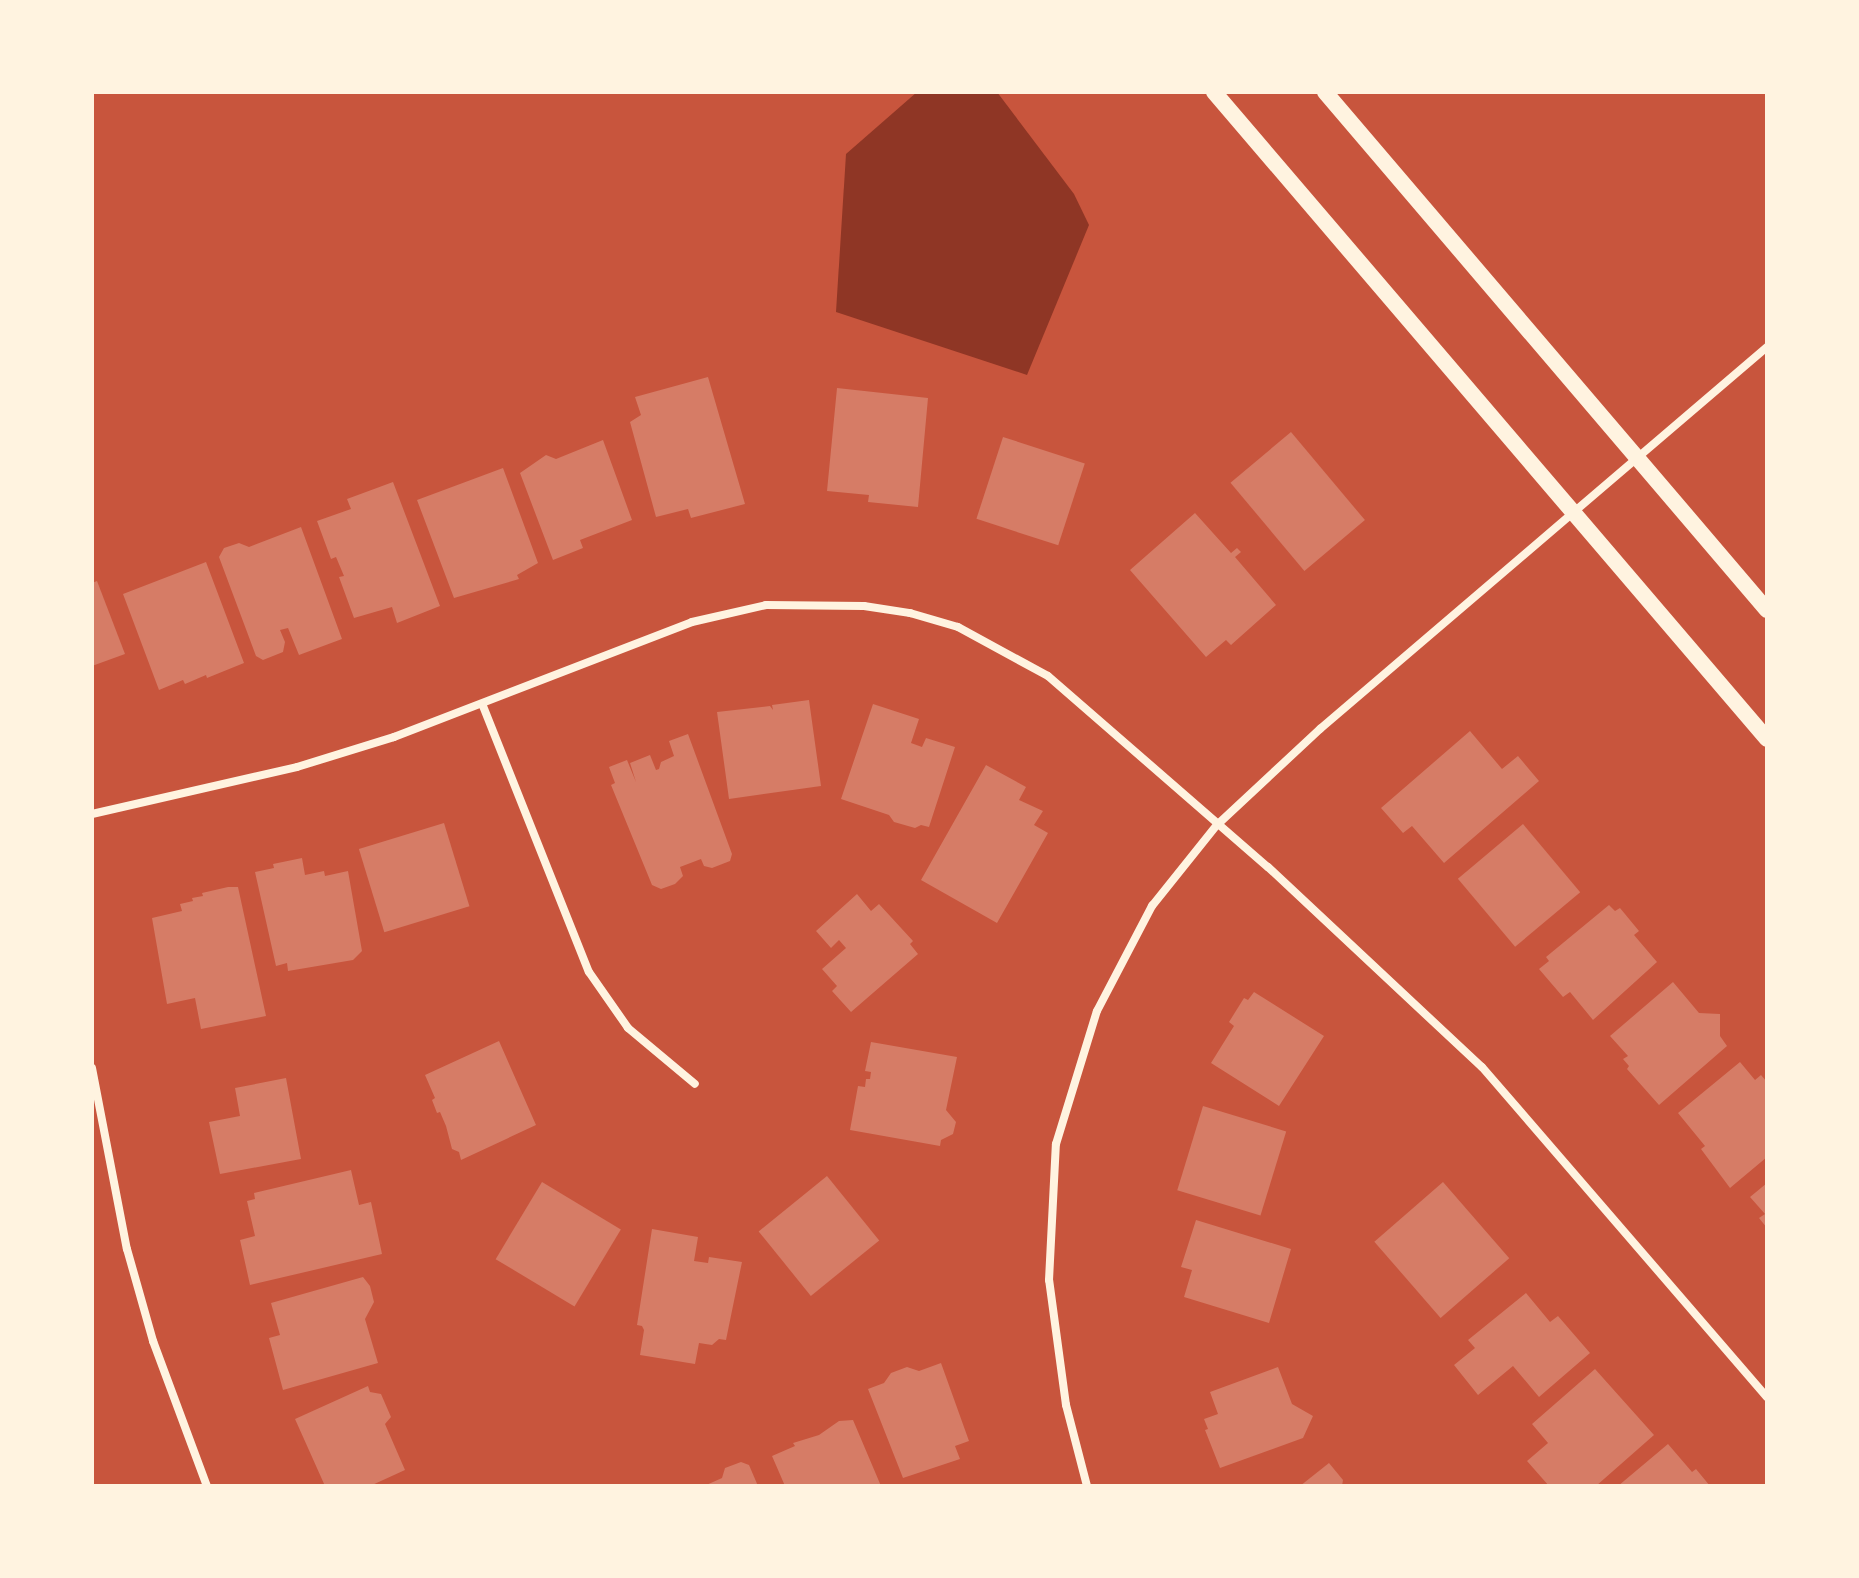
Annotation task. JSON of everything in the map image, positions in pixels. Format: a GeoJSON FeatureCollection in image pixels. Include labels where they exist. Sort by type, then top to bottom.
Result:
{"type":"FeatureCollection","features":[{"type":"Feature","properties":{"kind":"main road"},"geometry":{"type":"LineString","coordinates":[[1214,92],[1767,739]]}},
{"type":"Feature","properties":{"kind":"main road"},"geometry":{"type":"LineString","coordinates":[[1325,92],[1767,610]]}},
{"type":"Feature","properties":{"kind":"street"},"geometry":{"type":"LineString","coordinates":[[1087,1486],[1066,1405],[1049,1280],[1056,1144],[1097,1011],[1152,906],[1217,825],[1320,729],[1767,347]]}},
{"type":"Feature","properties":{"kind":"street"},"geometry":{"type":"LineString","coordinates":[[92,814],[297,767],[483,706],[692,622],[766,605],[864,606],[910,613],[958,627],[1048,676],[1289,886],[1482,1067],[1767,1397]]}},
{"type":"Feature","properties":{"kind":"street"},"geometry":{"type":"LineString","coordinates":[[483,706],[589,972],[628,1028],[695,1084]]}},
{"type":"Feature","properties":{"kind":"street"},"geometry":{"type":"LineString","coordinates":[[92,1068],[131,1264],[153,1341],[207,1486]]}},
{"type":"Feature","properties":{"kind":"shaded area"},"geometry":{"type":"Polygon","coordinates":[[[917,92],[997,92],[1074,194],[1089,225],[1027,375],[836,312],[846,154],[917,92]]]}},
{"type":"Feature","properties":{"kind":"building"},"geometry":{"type":"Polygon","coordinates":[[[708,377],[745,504],[691,518],[688,509],[656,517],[630,422],[641,415],[635,397],[708,377]]]}},
{"type":"Feature","properties":{"kind":"building"},"geometry":{"type":"Polygon","coordinates":[[[837,388],[928,398],[918,507],[868,502],[869,495],[827,491],[837,388]]]}},
{"type":"Feature","properties":{"kind":"building"},"geometry":{"type":"Polygon","coordinates":[[[1291,432],[1365,520],[1304,571],[1230,483],[1291,432]]]}},
{"type":"Feature","properties":{"kind":"building"},"geometry":{"type":"Polygon","coordinates":[[[1003,437],[1085,464],[1058,545],[976,519],[1003,437]]]}},
{"type":"Feature","properties":{"kind":"building"},"geometry":{"type":"Polygon","coordinates":[[[603,440],[632,520],[580,540],[583,548],[553,560],[520,473],[546,455],[556,459],[603,440]]]}},
{"type":"Feature","properties":{"kind":"building"},"geometry":{"type":"Polygon","coordinates":[[[503,468],[538,563],[517,575],[519,579],[454,598],[417,500],[503,468]]]}},
{"type":"Feature","properties":{"kind":"building"},"geometry":{"type":"Polygon","coordinates":[[[393,482],[440,606],[397,623],[392,607],[354,618],[339,577],[344,576],[336,557],[331,559],[317,521],[351,509],[347,499],[393,482]]]}},
{"type":"Feature","properties":{"kind":"building"},"geometry":{"type":"Polygon","coordinates":[[[1195,513],[1231,553],[1237,548],[1241,552],[1235,557],[1276,605],[1231,645],[1226,640],[1206,657],[1130,570],[1195,513]]]}},
{"type":"Feature","properties":{"kind":"building"},"geometry":{"type":"Polygon","coordinates":[[[301,527],[342,639],[299,655],[288,628],[280,630],[285,642],[283,652],[263,660],[256,656],[219,557],[224,548],[239,543],[249,547],[301,527]]]}},
{"type":"Feature","properties":{"kind":"building"},"geometry":{"type":"Polygon","coordinates":[[[206,562],[244,663],[207,678],[206,675],[185,684],[183,680],[159,690],[123,594],[206,562]]]}},
{"type":"Feature","properties":{"kind":"building"},"geometry":{"type":"Polygon","coordinates":[[[97,581],[125,654],[92,666],[92,583],[97,581]]]}},
{"type":"Feature","properties":{"kind":"building"},"geometry":{"type":"Polygon","coordinates":[[[809,700],[821,786],[729,799],[717,712],[770,706],[773,710],[772,705],[809,700]]]}},
{"type":"Feature","properties":{"kind":"building"},"geometry":{"type":"Polygon","coordinates":[[[873,704],[919,719],[911,743],[922,747],[926,738],[955,747],[929,827],[921,825],[915,828],[894,822],[889,815],[841,799],[873,704]]]}},
{"type":"Feature","properties":{"kind":"building"},"geometry":{"type":"Polygon","coordinates":[[[1470,731],[1502,769],[1518,756],[1539,781],[1444,863],[1412,826],[1403,833],[1381,808],[1470,731]]]}},
{"type":"Feature","properties":{"kind":"building"},"geometry":{"type":"Polygon","coordinates":[[[688,734],[732,854],[730,861],[712,868],[704,866],[701,859],[680,867],[683,876],[675,884],[661,889],[652,885],[611,785],[615,783],[609,767],[627,760],[636,782],[630,763],[650,755],[656,770],[659,769],[661,762],[674,756],[669,741],[688,734]]]}},
{"type":"Feature","properties":{"kind":"building"},"geometry":{"type":"Polygon","coordinates":[[[986,765],[1026,787],[1019,800],[1043,811],[1034,825],[1048,833],[997,923],[921,880],[986,765]]]}},
{"type":"Feature","properties":{"kind":"building"},"geometry":{"type":"Polygon","coordinates":[[[444,823],[469,906],[384,932],[359,849],[444,823]]]}},
{"type":"Feature","properties":{"kind":"building"},"geometry":{"type":"Polygon","coordinates":[[[1523,824],[1580,892],[1515,947],[1458,879],[1523,824]]]}},
{"type":"Feature","properties":{"kind":"building"},"geometry":{"type":"Polygon","coordinates":[[[302,858],[305,875],[324,871],[325,876],[348,871],[362,951],[353,960],[288,971],[287,963],[276,966],[255,872],[274,868],[273,864],[302,858]]]}},
{"type":"Feature","properties":{"kind":"building"},"geometry":{"type":"Polygon","coordinates":[[[238,887],[266,1016],[201,1029],[195,998],[167,1004],[152,918],[182,911],[180,904],[203,896],[202,893],[238,887]]]}},
{"type":"Feature","properties":{"kind":"building"},"geometry":{"type":"Polygon","coordinates":[[[857,894],[871,911],[879,904],[913,941],[910,944],[918,954],[851,1012],[832,991],[837,986],[822,969],[846,948],[839,940],[831,948],[816,931],[857,894]]]}},
{"type":"Feature","properties":{"kind":"building"},"geometry":{"type":"Polygon","coordinates":[[[1609,905],[1615,911],[1620,908],[1639,931],[1634,935],[1657,962],[1593,1020],[1570,992],[1563,997],[1539,969],[1549,961],[1546,957],[1609,905]]]}},
{"type":"Feature","properties":{"kind":"building"},"geometry":{"type":"Polygon","coordinates":[[[1673,982],[1699,1013],[1720,1014],[1720,1036],[1727,1046],[1659,1105],[1627,1069],[1629,1066],[1623,1059],[1628,1056],[1610,1036],[1673,982]]]}},
{"type":"Feature","properties":{"kind":"building"},"geometry":{"type":"Polygon","coordinates":[[[1254,992],[1324,1036],[1279,1106],[1211,1063],[1234,1026],[1229,1022],[1244,998],[1248,1000],[1254,992]]]}},
{"type":"Feature","properties":{"kind":"building"},"geometry":{"type":"Polygon","coordinates":[[[499,1041],[536,1125],[461,1160],[459,1152],[452,1149],[425,1075],[499,1041]]]}},
{"type":"Feature","properties":{"kind":"building"},"geometry":{"type":"Polygon","coordinates":[[[871,1042],[957,1057],[946,1110],[956,1122],[953,1134],[941,1140],[940,1146],[850,1130],[858,1086],[865,1087],[866,1079],[870,1079],[871,1072],[865,1071],[871,1042]]]}},
{"type":"Feature","properties":{"kind":"building"},"geometry":{"type":"Polygon","coordinates":[[[1740,1062],[1755,1080],[1761,1075],[1767,1082],[1767,1157],[1730,1188],[1701,1149],[1705,1146],[1678,1113],[1740,1062]]]}},
{"type":"Feature","properties":{"kind":"building"},"geometry":{"type":"Polygon","coordinates":[[[286,1078],[301,1159],[220,1174],[209,1122],[240,1116],[235,1088],[286,1078]]]}},
{"type":"Feature","properties":{"kind":"building"},"geometry":{"type":"Polygon","coordinates":[[[1203,1106],[1286,1131],[1260,1216],[1177,1190],[1203,1106]]]}},
{"type":"Feature","properties":{"kind":"building"},"geometry":{"type":"Polygon","coordinates":[[[351,1170],[359,1205],[371,1202],[382,1254],[250,1285],[240,1240],[255,1236],[247,1201],[255,1199],[254,1193],[351,1170]]]}},
{"type":"Feature","properties":{"kind":"building"},"geometry":{"type":"Polygon","coordinates":[[[827,1176],[879,1241],[811,1296],[759,1231],[827,1176]]]}},
{"type":"Feature","properties":{"kind":"building"},"geometry":{"type":"Polygon","coordinates":[[[542,1182],[621,1229],[575,1307],[496,1259],[542,1182]]]}},
{"type":"Feature","properties":{"kind":"building"},"geometry":{"type":"Polygon","coordinates":[[[1443,1182],[1509,1258],[1441,1318],[1374,1242],[1443,1182]]]}},
{"type":"Feature","properties":{"kind":"building"},"geometry":{"type":"Polygon","coordinates":[[[1767,1183],[1767,1228],[1759,1218],[1765,1214],[1750,1197],[1767,1183]]]}},
{"type":"Feature","properties":{"kind":"building"},"geometry":{"type":"Polygon","coordinates":[[[1196,1220],[1291,1249],[1269,1323],[1184,1297],[1192,1270],[1181,1267],[1196,1220]]]}},
{"type":"Feature","properties":{"kind":"building"},"geometry":{"type":"Polygon","coordinates":[[[652,1229],[698,1237],[694,1261],[708,1263],[709,1257],[742,1262],[726,1340],[719,1339],[712,1345],[699,1343],[695,1364],[640,1355],[644,1330],[637,1325],[652,1229]]]}},
{"type":"Feature","properties":{"kind":"building"},"geometry":{"type":"Polygon","coordinates":[[[363,1277],[370,1286],[374,1302],[365,1319],[378,1363],[283,1390],[269,1338],[280,1335],[271,1303],[363,1277]]]}},
{"type":"Feature","properties":{"kind":"building"},"geometry":{"type":"Polygon","coordinates":[[[1526,1293],[1550,1322],[1558,1316],[1590,1353],[1539,1397],[1513,1366],[1478,1395],[1454,1365],[1475,1348],[1468,1340],[1526,1293]]]}},
{"type":"Feature","properties":{"kind":"building"},"geometry":{"type":"Polygon","coordinates":[[[941,1363],[969,1441],[955,1446],[960,1459],[903,1478],[868,1389],[884,1383],[891,1373],[907,1367],[919,1371],[941,1363]]]}},
{"type":"Feature","properties":{"kind":"building"},"geometry":{"type":"Polygon","coordinates":[[[1278,1367],[1292,1404],[1313,1416],[1303,1438],[1220,1468],[1205,1430],[1208,1429],[1204,1419],[1218,1414],[1210,1392],[1278,1367]]]}},
{"type":"Feature","properties":{"kind":"building"},"geometry":{"type":"Polygon","coordinates":[[[1595,1369],[1654,1435],[1596,1486],[1549,1486],[1527,1461],[1548,1443],[1532,1424],[1595,1369]]]}},
{"type":"Feature","properties":{"kind":"building"},"geometry":{"type":"Polygon","coordinates":[[[368,1386],[370,1392],[381,1394],[391,1417],[385,1424],[405,1470],[370,1486],[325,1486],[295,1419],[368,1386]]]}},
{"type":"Feature","properties":{"kind":"building"},"geometry":{"type":"Polygon","coordinates":[[[853,1420],[881,1486],[785,1486],[772,1456],[795,1446],[793,1443],[819,1435],[839,1421],[853,1420]]]}},
{"type":"Feature","properties":{"kind":"building"},"geometry":{"type":"Polygon","coordinates":[[[1668,1444],[1692,1472],[1696,1469],[1710,1486],[1618,1486],[1668,1444]]]}},
{"type":"Feature","properties":{"kind":"building"},"geometry":{"type":"Polygon","coordinates":[[[741,1462],[749,1465],[758,1486],[704,1486],[722,1478],[725,1468],[741,1462]]]}},
{"type":"Feature","properties":{"kind":"building"},"geometry":{"type":"Polygon","coordinates":[[[1329,1463],[1343,1480],[1342,1486],[1300,1486],[1329,1463]]]}}]}
